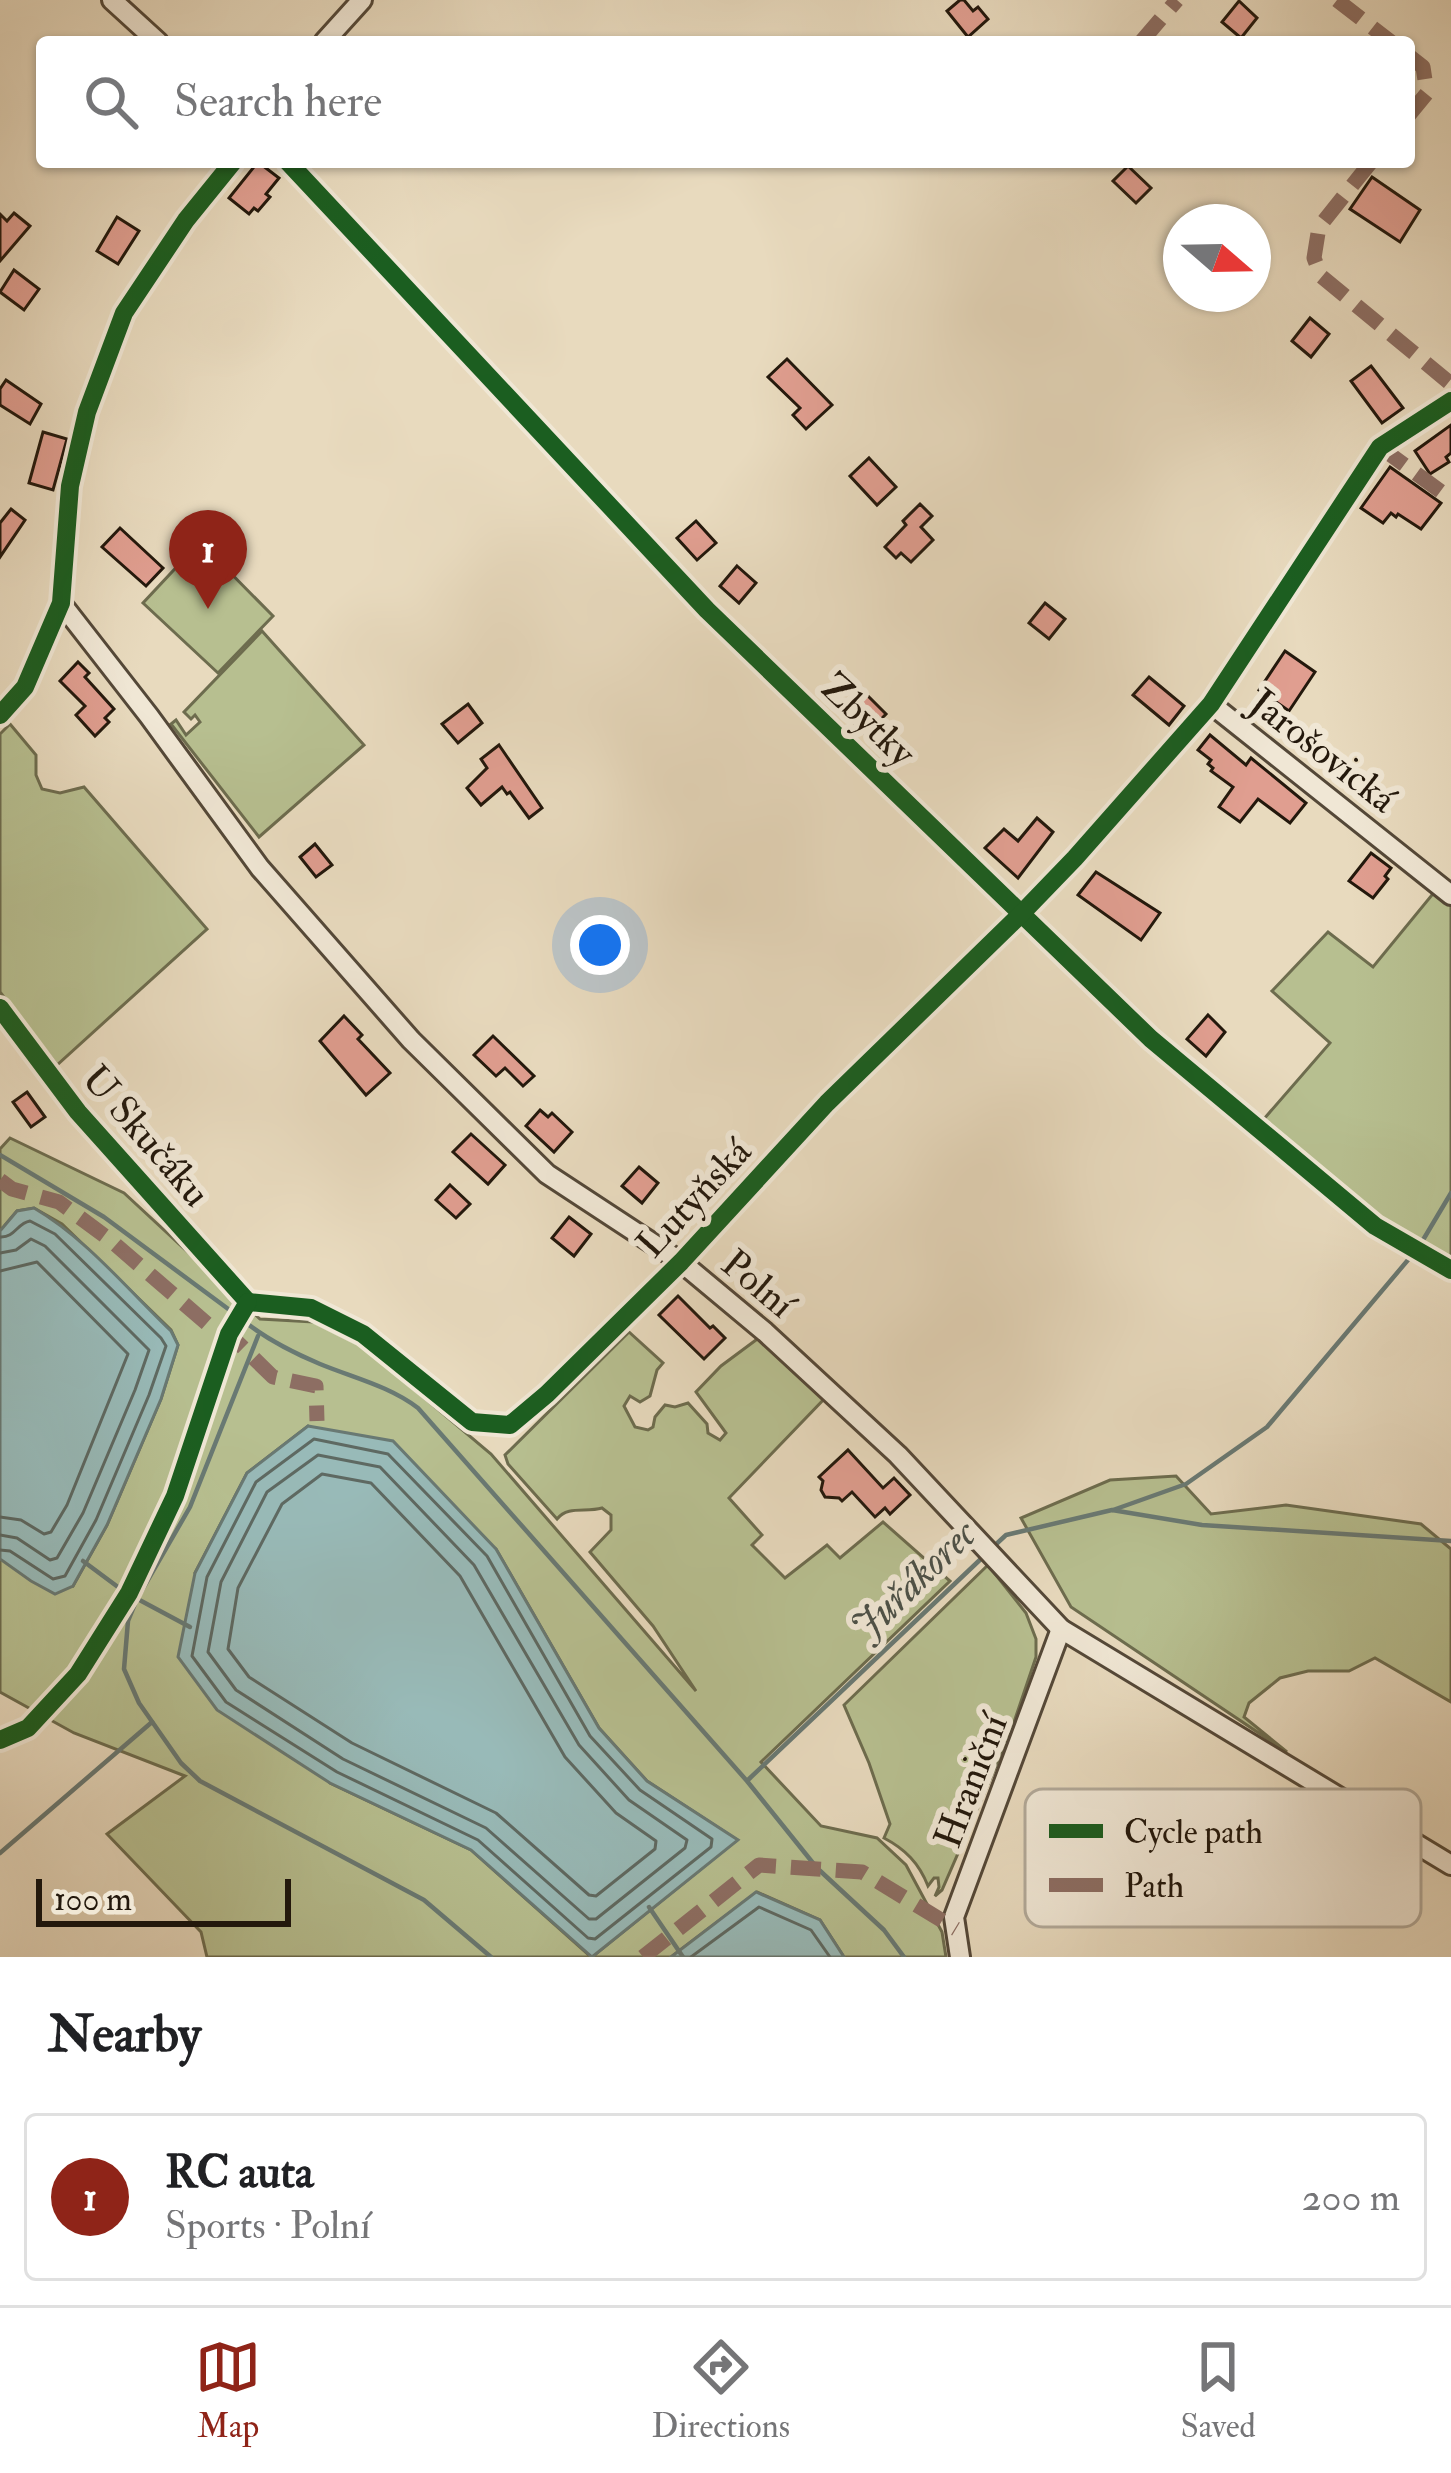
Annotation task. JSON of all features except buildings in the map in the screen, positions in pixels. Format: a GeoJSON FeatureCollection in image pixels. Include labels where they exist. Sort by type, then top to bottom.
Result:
{"type":"FeatureCollection","features":[{"type":"Feature","properties":{"kind":"street"},"geometry":{"type":"LineString","coordinates":[[112,0],[151,36]]}},
{"type":"Feature","properties":{"kind":"street"},"geometry":{"type":"LineString","coordinates":[[329,36],[362,0]]}},
{"type":"Feature","properties":{"kind":"street"},"geometry":{"type":"LineString","coordinates":[[0,715],[25,687],[61,603],[70,486],[87,412],[124,313],[227,168]]}},
{"type":"Feature","properties":{"kind":"street","name":"Zbytky"},"geometry":{"type":"LineString","coordinates":[[294,168],[706,610],[1151,1039],[1375,1226],[1451,1270]]}},
{"type":"Feature","properties":{"kind":"street","name":"Lutyňská"},"geometry":{"type":"LineString","coordinates":[[248,1302],[310,1308],[363,1334],[472,1422],[510,1425],[682,1262],[827,1103],[1021,914],[1211,704],[1381,447],[1451,400]]}},
{"type":"Feature","properties":{"kind":"street","name":"Polní"},"geometry":{"type":"LineString","coordinates":[[61,603],[260,868],[411,1040],[547,1174],[682,1262],[765,1332],[898,1455],[1061,1629],[1325,1789]]}},
{"type":"Feature","properties":{"kind":"street","name":"Jarošovická"},"geometry":{"type":"LineString","coordinates":[[1211,704],[1451,895]]}},
{"type":"Feature","properties":{"kind":"street","name":"U Skučáku"},"geometry":{"type":"LineString","coordinates":[[0,1007],[78,1112],[248,1302]]}},
{"type":"Feature","properties":{"kind":"street"},"geometry":{"type":"LineString","coordinates":[[0,1740],[28,1728],[78,1674],[128,1593],[175,1496],[229,1334],[248,1302]]}},
{"type":"Feature","properties":{"kind":"street","name":"Hraniční"},"geometry":{"type":"LineString","coordinates":[[960,1957],[954,1917],[1061,1629]]}},
{"type":"Feature","properties":{"kind":"street","name":"Polní"},"geometry":{"type":"LineString","coordinates":[[1421,1847],[1451,1865]]}},
{"type":"Feature","properties":{"kind":"green space"},"geometry":{"type":"Polygon","coordinates":[[[200,542],[273,616],[218,673],[143,603],[200,542]]]}},
{"type":"Feature","properties":{"kind":"green space"},"geometry":{"type":"Polygon","coordinates":[[[262,631],[364,745],[259,837],[171,724],[176,720],[186,735],[200,722],[184,712],[262,631]]]}},
{"type":"Feature","properties":{"kind":"green space"},"geometry":{"type":"Polygon","coordinates":[[[10,724],[36,755],[42,789],[60,793],[84,787],[207,929],[57,1065],[0,992],[0,734],[10,724]]]}},
{"type":"Feature","properties":{"kind":"green space"},"geometry":{"type":"Polygon","coordinates":[[[1436,890],[1451,902],[1451,1260],[1378,1218],[1263,1120],[1330,1043],[1272,991],[1328,932],[1373,967],[1436,890]]]}},
{"type":"Feature","properties":{"kind":"green space"},"geometry":{"type":"Polygon","coordinates":[[[10,1138],[124,1193],[260,1319],[314,1322],[364,1347],[491,1454],[696,1691],[653,1626],[590,1552],[611,1530],[611,1515],[602,1508],[572,1511],[557,1519],[505,1455],[629,1332],[663,1363],[650,1396],[640,1402],[630,1396],[624,1406],[635,1427],[648,1430],[665,1405],[688,1403],[707,1424],[708,1433],[720,1440],[726,1433],[696,1392],[760,1337],[826,1397],[729,1498],[762,1535],[752,1545],[785,1578],[827,1545],[840,1558],[883,1522],[950,1581],[761,1762],[821,1826],[877,1838],[906,1865],[942,1932],[946,1957],[844,1957],[820,1920],[757,1892],[671,1957],[592,1957],[737,1840],[647,1781],[599,1728],[496,1549],[308,1426],[247,1473],[195,1573],[330,1783],[471,1850],[591,1957],[207,1957],[201,1932],[107,1834],[185,1776],[74,1733],[0,1692],[0,1558],[73,1586],[107,1525],[161,1399],[178,1345],[171,1330],[62,1224],[34,1208],[17,1211],[0,1231],[0,1149],[10,1138]]]}},
{"type":"Feature","properties":{"kind":"green space"},"geometry":{"type":"Polygon","coordinates":[[[1176,1476],[1211,1514],[1286,1505],[1421,1524],[1451,1549],[1451,1702],[1375,1658],[1349,1671],[1308,1671],[1280,1678],[1249,1703],[1244,1717],[1287,1752],[1071,1607],[1021,1518],[1110,1480],[1176,1476]]]}},
{"type":"Feature","properties":{"kind":"green space"},"geometry":{"type":"Polygon","coordinates":[[[988,1565],[1026,1613],[1036,1639],[1036,1657],[1010,1734],[942,1890],[935,1896],[938,1878],[928,1886],[910,1858],[884,1838],[890,1824],[844,1705],[988,1565]]]}},
{"type":"Feature","properties":{"kind":"water"},"geometry":{"type":"Polygon","coordinates":[[[34,1208],[106,1265],[171,1331],[178,1345],[161,1399],[107,1525],[73,1586],[55,1594],[0,1559],[0,1231],[17,1211],[34,1208]]]}},
{"type":"Feature","properties":{"kind":"water"},"geometry":{"type":"Polygon","coordinates":[[[308,1426],[393,1441],[496,1549],[599,1728],[647,1781],[738,1840],[592,1957],[471,1850],[330,1783],[217,1710],[178,1657],[195,1573],[247,1473],[308,1426]]]}},
{"type":"Feature","properties":{"kind":"water"},"geometry":{"type":"Polygon","coordinates":[[[756,1892],[820,1920],[844,1957],[671,1957],[756,1892]]]}},
{"type":"Feature","properties":{"kind":"waterway"},"geometry":{"type":"LineString","coordinates":[[0,1155],[104,1217],[235,1314]]}},
{"type":"Feature","properties":{"kind":"waterway"},"geometry":{"type":"LineString","coordinates":[[1420,1245],[1451,1193]]}},
{"type":"Feature","properties":{"kind":"waterway"},"geometry":{"type":"LineString","coordinates":[[1113,1510],[1186,1484],[1267,1427],[1413,1254]]}},
{"type":"Feature","properties":{"kind":"waterway"},"geometry":{"type":"LineString","coordinates":[[244,1321],[290,1350],[383,1388],[418,1408],[747,1781],[817,1868],[884,1930],[904,1957]]}},
{"type":"Feature","properties":{"kind":"waterway"},"geometry":{"type":"LineString","coordinates":[[258,1336],[190,1507],[128,1621],[124,1669],[139,1703],[181,1763],[200,1781],[424,1900],[491,1957]]}},
{"type":"Feature","properties":{"kind":"waterway","name":"Juřákorec"},"geometry":{"type":"LineString","coordinates":[[992,1548],[1006,1535],[1112,1510],[1202,1525],[1451,1541]]}},
{"type":"Feature","properties":{"kind":"waterway","name":"Juřákorec"},"geometry":{"type":"LineString","coordinates":[[749,1779],[984,1556]]}},
{"type":"Feature","properties":{"kind":"waterway"},"geometry":{"type":"LineString","coordinates":[[83,1561],[122,1590]]}},
{"type":"Feature","properties":{"kind":"waterway"},"geometry":{"type":"LineString","coordinates":[[132,1596],[190,1627]]}},
{"type":"Feature","properties":{"kind":"waterway"},"geometry":{"type":"LineString","coordinates":[[0,1853],[152,1722]]}},
{"type":"Feature","properties":{"kind":"waterway"},"geometry":{"type":"LineString","coordinates":[[649,1907],[683,1957]]}},
{"type":"Feature","properties":{"kind":"marked path"},"geometry":{"type":"LineString","coordinates":[[1146,36],[1177,0]]}},
{"type":"Feature","properties":{"kind":"marked path"},"geometry":{"type":"LineString","coordinates":[[1337,0],[1383,36]]}},
{"type":"Feature","properties":{"kind":"marked path"},"geometry":{"type":"LineString","coordinates":[[1415,61],[1423,67],[1427,93],[1415,108]]}},
{"type":"Feature","properties":{"kind":"marked path"},"geometry":{"type":"LineString","coordinates":[[1366,168],[1319,227],[1314,258],[1321,276],[1451,384]]}},
{"type":"Feature","properties":{"kind":"marked path"},"geometry":{"type":"LineString","coordinates":[[1380,447],[1451,499]]}},
{"type":"Feature","properties":{"kind":"marked path"},"geometry":{"type":"LineString","coordinates":[[0,1180],[12,1189],[59,1202],[212,1328],[229,1334],[273,1377],[316,1386],[317,1421]]}},
{"type":"Feature","properties":{"kind":"marked path"},"geometry":{"type":"LineString","coordinates":[[643,1957],[759,1865],[862,1872],[956,1929]]}},
{"type":"Feature","properties":{"kind":"cycle path"},"geometry":{"type":"LineString","coordinates":[[0,715],[25,687],[61,603],[70,486],[87,412],[124,313],[186,220],[228,168]]}},
{"type":"Feature","properties":{"kind":"cycle path"},"geometry":{"type":"LineString","coordinates":[[294,168],[707,610],[1151,1039],[1375,1226],[1451,1270]]}},
{"type":"Feature","properties":{"kind":"cycle path"},"geometry":{"type":"LineString","coordinates":[[248,1302],[311,1308],[363,1334],[472,1422],[510,1425],[681,1262],[827,1103],[1075,858],[1211,704],[1380,447],[1451,401]]}},
{"type":"Feature","properties":{"kind":"cycle path"},"geometry":{"type":"LineString","coordinates":[[0,1008],[78,1112],[248,1302]]}},
{"type":"Feature","properties":{"kind":"cycle path"},"geometry":{"type":"LineString","coordinates":[[0,1740],[28,1728],[78,1674],[129,1593],[175,1496],[229,1334],[248,1302]]}},
{"type":"Feature","properties":{"kind":"place","name":"RC auta"},"geometry":{"type":"Point","coordinates":[208,609]}}]}
